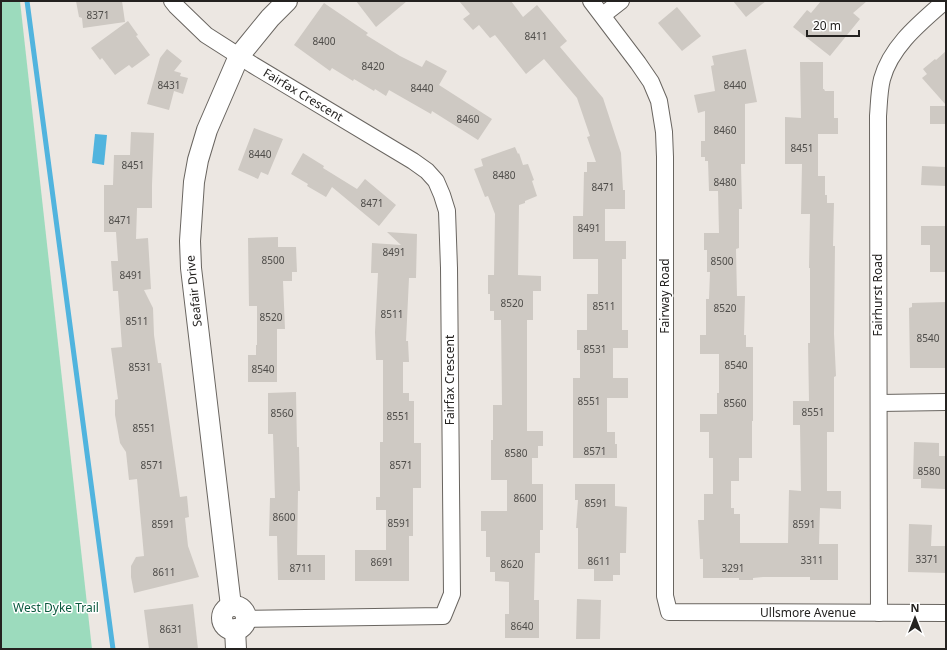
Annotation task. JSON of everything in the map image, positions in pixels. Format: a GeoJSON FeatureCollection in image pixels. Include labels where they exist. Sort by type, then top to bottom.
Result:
{"type":"FeatureCollection","features":[{"type":"Feature","properties":{"kind":"street"},"geometry":{"type":"LineString","coordinates":[[172,1],[206,35],[239,56]]}},
{"type":"Feature","properties":{"kind":"street","name":"Seafair Drive"},"geometry":{"type":"LineString","coordinates":[[236,649],[237,618],[191,268],[190,241],[194,182],[198,160],[207,130],[239,56],[270,18],[287,1]]}},
{"type":"Feature","properties":{"kind":"street","name":"Fairway Road"},"geometry":{"type":"LineString","coordinates":[[591,1],[603,15],[651,82],[659,101],[663,127],[665,156],[665,596],[669,612]]}},
{"type":"Feature","properties":{"kind":"street"},"geometry":{"type":"LineString","coordinates":[[603,15],[621,1]]}},
{"type":"Feature","properties":{"kind":"street","name":"Fairhurst Road"},"geometry":{"type":"LineString","coordinates":[[879,613],[878,116],[882,80],[887,65],[895,51],[908,35],[945,1]]}},
{"type":"Feature","properties":{"kind":"street","name":"Fairfax Crescent"},"geometry":{"type":"LineString","coordinates":[[237,618],[443,616],[452,594],[449,276],[447,211],[442,195],[436,181],[427,171],[392,147],[239,56]]}},
{"type":"Feature","properties":{"kind":"street"},"geometry":{"type":"LineString","coordinates":[[879,402],[946,402]]}},
{"type":"Feature","properties":{"kind":"street","name":"Ullsmore Avenue"},"geometry":{"type":"LineString","coordinates":[[669,612],[946,613]]}},
{"type":"Feature","properties":{"kind":"green space","name":"West Dyke Trail"},"geometry":{"type":"Polygon","coordinates":[[[1,1],[20,1],[92,649],[1,649],[1,1]]]}},
{"type":"Feature","properties":{"kind":"water"},"geometry":{"type":"Polygon","coordinates":[[[95,134],[107,135],[104,165],[92,163],[95,134]]]}},
{"type":"Feature","properties":{"kind":"building"},"geometry":{"type":"Polygon","coordinates":[[[76,1],[122,1],[125,22],[83,28],[82,18],[79,17],[76,1]]]}},
{"type":"Feature","properties":{"kind":"building"},"geometry":{"type":"Polygon","coordinates":[[[356,1],[407,1],[376,27],[356,1]]]}},
{"type":"Feature","properties":{"kind":"building"},"geometry":{"type":"Polygon","coordinates":[[[459,1],[511,1],[523,17],[537,5],[567,41],[560,47],[603,98],[621,153],[623,190],[625,190],[625,209],[605,209],[605,241],[626,241],[626,259],[622,259],[622,330],[628,330],[628,348],[613,348],[613,378],[628,378],[628,398],[607,398],[607,432],[615,432],[617,458],[573,458],[573,378],[580,378],[580,350],[577,350],[577,330],[587,330],[587,294],[598,294],[598,259],[573,259],[573,216],[583,216],[584,172],[587,172],[587,162],[596,162],[587,137],[590,136],[577,98],[544,59],[526,74],[495,35],[490,38],[479,25],[473,30],[463,19],[470,14],[459,1]]]}},
{"type":"Feature","properties":{"kind":"building"},"geometry":{"type":"Polygon","coordinates":[[[733,1],[766,1],[746,17],[733,1]]]}},
{"type":"Feature","properties":{"kind":"building"},"geometry":{"type":"Polygon","coordinates":[[[821,1],[867,1],[853,13],[860,19],[830,56],[793,27],[807,10],[811,13],[821,1]]]}},
{"type":"Feature","properties":{"kind":"building"},"geometry":{"type":"Polygon","coordinates":[[[324,3],[368,33],[366,35],[400,56],[422,67],[426,60],[447,71],[439,85],[492,119],[478,140],[432,111],[431,114],[389,90],[386,96],[375,89],[374,91],[354,79],[353,81],[332,68],[330,71],[294,45],[324,3]]]}},
{"type":"Feature","properties":{"kind":"building"},"geometry":{"type":"Polygon","coordinates":[[[677,7],[701,36],[682,51],[658,23],[677,7]]]}},
{"type":"Feature","properties":{"kind":"building"},"geometry":{"type":"Polygon","coordinates":[[[128,21],[138,35],[136,36],[150,55],[132,68],[129,65],[115,75],[102,58],[100,60],[91,48],[128,21]]]}},
{"type":"Feature","properties":{"kind":"building"},"geometry":{"type":"Polygon","coordinates":[[[167,49],[182,61],[174,71],[181,73],[180,76],[188,78],[183,94],[174,91],[169,110],[147,104],[160,58],[167,49]]]}},
{"type":"Feature","properties":{"kind":"building"},"geometry":{"type":"Polygon","coordinates":[[[746,49],[757,102],[745,104],[745,164],[741,164],[742,209],[739,209],[739,248],[736,249],[737,296],[745,296],[744,335],[746,335],[746,347],[753,347],[752,458],[739,458],[739,481],[731,481],[731,508],[734,508],[734,514],[740,514],[740,543],[788,543],[789,490],[801,491],[800,425],[793,425],[793,401],[809,401],[808,343],[810,343],[810,214],[801,214],[802,164],[785,164],[785,117],[801,118],[800,62],[823,62],[823,89],[825,91],[834,91],[834,118],[838,118],[838,134],[818,134],[818,176],[825,176],[825,195],[827,195],[827,203],[834,203],[834,334],[836,376],[834,377],[834,432],[827,432],[827,491],[841,491],[841,509],[820,508],[819,544],[838,544],[838,580],[810,580],[810,577],[763,577],[753,578],[753,580],[739,580],[739,578],[703,578],[703,559],[700,559],[698,520],[704,520],[704,494],[713,494],[713,458],[709,458],[709,432],[700,432],[700,414],[717,414],[717,393],[719,393],[719,354],[700,354],[700,335],[706,335],[706,299],[709,299],[710,272],[707,272],[707,250],[704,250],[704,233],[719,233],[718,191],[709,191],[708,161],[705,161],[705,157],[701,157],[701,141],[705,141],[705,111],[698,113],[694,95],[715,91],[711,66],[714,65],[712,56],[746,49]]]}},
{"type":"Feature","properties":{"kind":"building"},"geometry":{"type":"Polygon","coordinates":[[[946,51],[946,105],[922,78],[927,74],[923,69],[946,51]]]}},
{"type":"Feature","properties":{"kind":"building"},"geometry":{"type":"Polygon","coordinates":[[[930,106],[946,106],[946,124],[930,124],[930,106]]]}},
{"type":"Feature","properties":{"kind":"building"},"geometry":{"type":"Polygon","coordinates":[[[254,128],[283,139],[268,175],[261,172],[258,179],[238,170],[254,128]]]}},
{"type":"Feature","properties":{"kind":"building"},"geometry":{"type":"Polygon","coordinates":[[[131,132],[154,133],[152,208],[137,208],[136,239],[148,238],[151,289],[144,290],[153,308],[154,335],[158,363],[161,363],[180,497],[187,496],[189,517],[185,518],[188,546],[199,577],[134,593],[131,577],[131,566],[136,557],[144,556],[137,479],[129,480],[126,452],[120,443],[115,415],[115,400],[118,399],[111,348],[122,347],[118,291],[113,291],[111,261],[118,261],[116,232],[104,232],[104,185],[113,185],[114,155],[130,155],[131,132]]]}},
{"type":"Feature","properties":{"kind":"building"},"geometry":{"type":"Polygon","coordinates":[[[515,147],[518,154],[519,153],[523,165],[528,164],[534,180],[532,181],[537,196],[519,205],[518,275],[541,276],[541,291],[533,291],[533,320],[527,320],[527,431],[543,431],[543,446],[538,446],[538,458],[532,458],[532,484],[543,484],[543,530],[540,530],[540,553],[535,553],[534,600],[539,600],[539,638],[505,638],[505,614],[509,614],[509,582],[495,581],[495,572],[490,572],[490,557],[486,557],[486,531],[481,531],[481,511],[507,511],[507,480],[491,480],[493,405],[502,405],[501,320],[494,320],[494,311],[490,311],[490,294],[488,294],[488,275],[494,275],[495,214],[488,196],[485,197],[474,169],[483,166],[481,159],[515,147]]]}},
{"type":"Feature","properties":{"kind":"building"},"geometry":{"type":"Polygon","coordinates":[[[303,153],[324,166],[323,168],[357,189],[365,179],[396,205],[379,226],[332,187],[326,197],[307,186],[308,184],[291,174],[303,153]]]}},
{"type":"Feature","properties":{"kind":"building"},"geometry":{"type":"Polygon","coordinates":[[[922,166],[946,167],[946,186],[921,185],[922,166]]]}},
{"type":"Feature","properties":{"kind":"building"},"geometry":{"type":"Polygon","coordinates":[[[921,226],[946,226],[946,272],[930,272],[930,245],[921,245],[921,226]]]}},
{"type":"Feature","properties":{"kind":"building"},"geometry":{"type":"Polygon","coordinates":[[[387,232],[417,234],[416,278],[409,278],[406,341],[408,341],[409,362],[403,362],[403,393],[409,393],[409,401],[414,401],[414,443],[421,443],[421,488],[413,488],[413,536],[409,536],[409,581],[355,581],[355,550],[386,550],[386,510],[376,510],[376,497],[380,497],[380,442],[383,442],[383,360],[376,360],[375,332],[378,273],[371,273],[372,243],[401,245],[387,232]]]}},
{"type":"Feature","properties":{"kind":"building"},"geometry":{"type":"Polygon","coordinates":[[[278,237],[278,247],[296,247],[297,272],[292,272],[292,281],[283,281],[285,329],[277,329],[277,382],[248,382],[248,355],[256,355],[257,306],[249,306],[248,238],[278,237]]]}},
{"type":"Feature","properties":{"kind":"building"},"geometry":{"type":"Polygon","coordinates":[[[946,302],[946,368],[910,368],[909,308],[912,307],[912,303],[946,302]]]}},
{"type":"Feature","properties":{"kind":"building"},"geometry":{"type":"Polygon","coordinates":[[[296,392],[297,447],[299,447],[300,491],[298,491],[297,555],[325,555],[325,580],[278,580],[277,536],[269,536],[270,498],[275,498],[273,434],[268,434],[268,393],[296,392]]]}},
{"type":"Feature","properties":{"kind":"building"},"geometry":{"type":"Polygon","coordinates":[[[914,442],[939,443],[939,456],[946,456],[945,489],[921,488],[921,479],[913,479],[914,442]]]}},
{"type":"Feature","properties":{"kind":"building"},"geometry":{"type":"Polygon","coordinates":[[[575,484],[615,484],[615,506],[627,507],[626,553],[620,553],[620,575],[613,575],[613,581],[594,581],[594,569],[578,569],[578,528],[576,528],[578,500],[575,500],[575,484]]]}},
{"type":"Feature","properties":{"kind":"building"},"geometry":{"type":"Polygon","coordinates":[[[909,524],[932,525],[931,546],[946,546],[946,573],[908,572],[909,524]]]}},
{"type":"Feature","properties":{"kind":"building"},"geometry":{"type":"Polygon","coordinates":[[[577,599],[601,600],[600,639],[576,639],[577,599]]]}},
{"type":"Feature","properties":{"kind":"building"},"geometry":{"type":"Polygon","coordinates":[[[193,604],[198,649],[149,649],[144,610],[193,604]]]}},
{"type":"Feature","properties":{"kind":"waterway"},"geometry":{"type":"LineString","coordinates":[[27,1],[113,649]]}}]}
